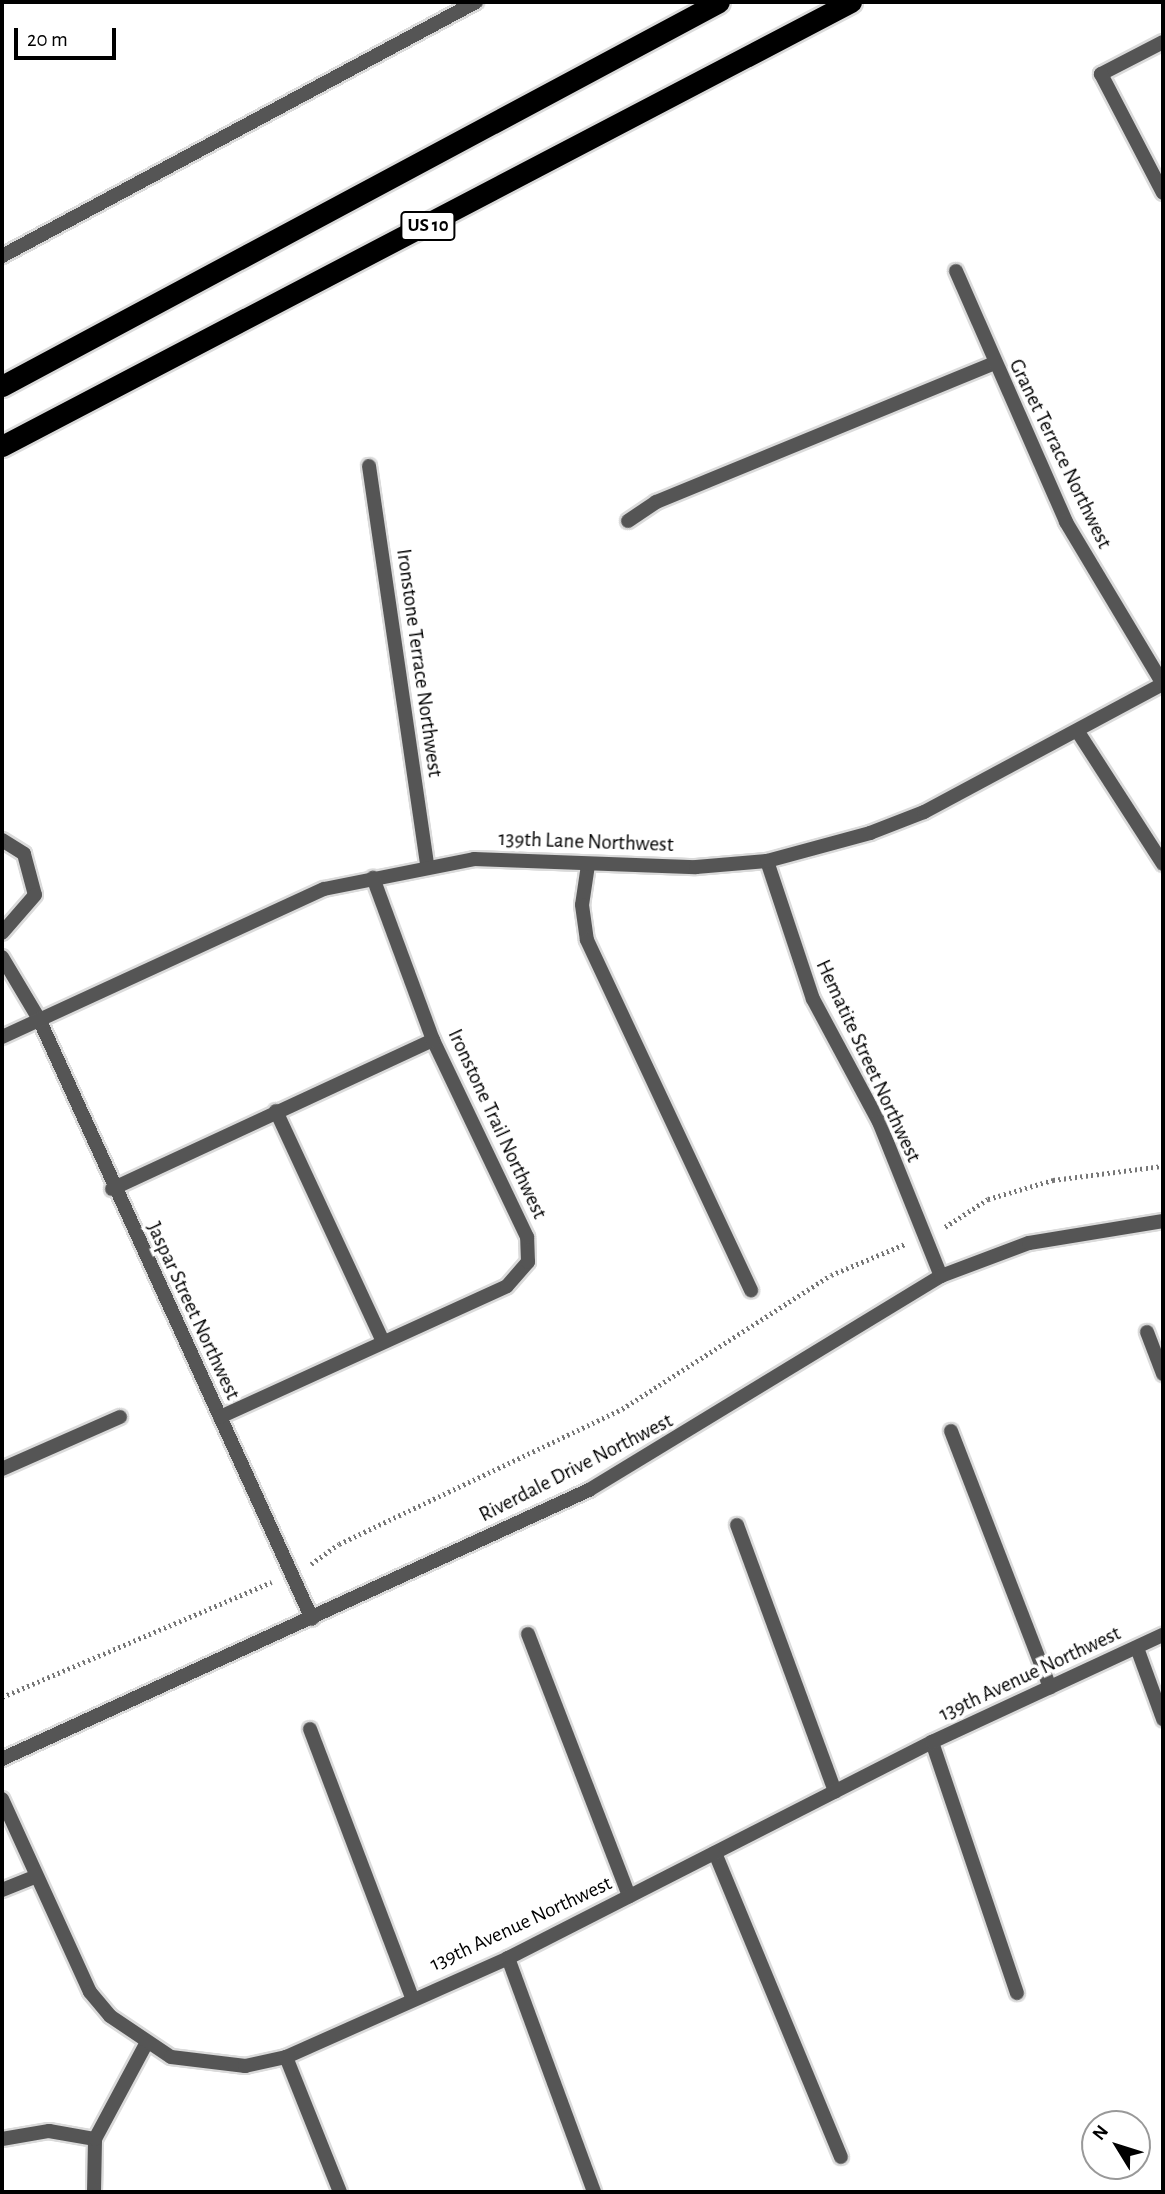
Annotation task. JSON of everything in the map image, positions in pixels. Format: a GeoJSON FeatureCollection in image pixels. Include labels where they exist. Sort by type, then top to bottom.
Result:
{"type":"FeatureCollection","features":[{"type":"Feature","properties":{"kind":"highway"},"geometry":{"type":"LineString","coordinates":[[2,386],[719,2]]}},
{"type":"Feature","properties":{"kind":"highway","name":"US 10"},"geometry":{"type":"LineString","coordinates":[[2,446],[851,2]]}},
{"type":"Feature","properties":{"kind":"street"},"geometry":{"type":"LineString","coordinates":[[2,256],[476,2]]}},
{"type":"Feature","properties":{"kind":"street"},"geometry":{"type":"LineString","coordinates":[[1163,42],[1101,74],[1163,194]]}},
{"type":"Feature","properties":{"kind":"street","name":"Granet Terrace Northwest"},"geometry":{"type":"LineString","coordinates":[[956,271],[992,364],[1066,522],[1163,684]]}},
{"type":"Feature","properties":{"kind":"street"},"geometry":{"type":"LineString","coordinates":[[628,521],[656,502],[992,364]]}},
{"type":"Feature","properties":{"kind":"street","name":"Ironstone Terrace Northwest"},"geometry":{"type":"LineString","coordinates":[[369,466],[427,866]]}},
{"type":"Feature","properties":{"kind":"street","name":"139th Lane Northwest"},"geometry":{"type":"LineString","coordinates":[[2,1037],[252,919],[324,890],[373,878],[474,859],[588,865],[767,861],[924,812],[1078,732],[1163,684]]}},
{"type":"Feature","properties":{"kind":"street"},"geometry":{"type":"LineString","coordinates":[[1078,732],[1163,864]]}},
{"type":"Feature","properties":{"kind":"street"},"geometry":{"type":"LineString","coordinates":[[2,840],[24,854],[35,894],[2,933]]}},
{"type":"Feature","properties":{"kind":"street","name":"Hematite Street Northwest"},"geometry":{"type":"LineString","coordinates":[[767,861],[813,999],[879,1122],[941,1276]]}},
{"type":"Feature","properties":{"kind":"street"},"geometry":{"type":"LineString","coordinates":[[588,865],[582,905],[587,940],[751,1290]]}},
{"type":"Feature","properties":{"kind":"street","name":"Ironstone Trail Northwest"},"geometry":{"type":"LineString","coordinates":[[220,1417],[507,1286],[528,1262],[527,1237],[433,1040],[373,878]]}},
{"type":"Feature","properties":{"kind":"street","name":"Jaspar Street Northwest"},"geometry":{"type":"LineString","coordinates":[[2,957],[39,1020],[112,1189],[312,1619]]}},
{"type":"Feature","properties":{"kind":"street"},"geometry":{"type":"LineString","coordinates":[[112,1189],[433,1040]]}},
{"type":"Feature","properties":{"kind":"street"},"geometry":{"type":"LineString","coordinates":[[276,1111],[383,1341]]}},
{"type":"Feature","properties":{"kind":"street","name":"Riverdale Drive Northwest"},"geometry":{"type":"LineString","coordinates":[[2,1759],[312,1619],[643,1461],[941,1276],[1029,1243],[1163,1221]]}},
{"type":"Feature","properties":{"kind":"street"},"geometry":{"type":"LineString","coordinates":[[1147,1332],[1163,1374]]}},
{"type":"Feature","properties":{"kind":"street"},"geometry":{"type":"LineString","coordinates":[[2,1469],[120,1417]]}},
{"type":"Feature","properties":{"kind":"street"},"geometry":{"type":"LineString","coordinates":[[951,1431],[1050,1688]]}},
{"type":"Feature","properties":{"kind":"street"},"geometry":{"type":"LineString","coordinates":[[737,1525],[835,1792]]}},
{"type":"Feature","properties":{"kind":"street"},"geometry":{"type":"LineString","coordinates":[[528,1634],[629,1896]]}},
{"type":"Feature","properties":{"kind":"street","name":"139th Avenue Northwest"},"geometry":{"type":"LineString","coordinates":[[2,1799],[90,1992],[146,2044],[201,2063],[245,2066],[286,2057],[412,1998],[508,1958],[932,1742],[1163,1635]]}},
{"type":"Feature","properties":{"kind":"street"},"geometry":{"type":"LineString","coordinates":[[1137,1648],[1163,1718]]}},
{"type":"Feature","properties":{"kind":"street"},"geometry":{"type":"LineString","coordinates":[[310,1728],[412,1998]]}},
{"type":"Feature","properties":{"kind":"street"},"geometry":{"type":"LineString","coordinates":[[932,1742],[1017,1993]]}},
{"type":"Feature","properties":{"kind":"street"},"geometry":{"type":"LineString","coordinates":[[715,1853],[841,2157]]}},
{"type":"Feature","properties":{"kind":"street"},"geometry":{"type":"LineString","coordinates":[[2,1890],[36,1877]]}},
{"type":"Feature","properties":{"kind":"street"},"geometry":{"type":"LineString","coordinates":[[508,1958],[594,2192]]}},
{"type":"Feature","properties":{"kind":"street"},"geometry":{"type":"LineString","coordinates":[[94,2192],[95,2139],[146,2044]]}},
{"type":"Feature","properties":{"kind":"street"},"geometry":{"type":"LineString","coordinates":[[286,2057],[340,2192]]}},
{"type":"Feature","properties":{"kind":"street"},"geometry":{"type":"LineString","coordinates":[[2,2139],[49,2132],[95,2139]]}},
{"type":"Feature","properties":{"kind":"path"},"geometry":{"type":"LineString","coordinates":[[948,1226],[988,1199],[1053,1180],[1163,1166]]}},
{"type":"Feature","properties":{"kind":"path"},"geometry":{"type":"LineString","coordinates":[[2,1697],[291,1573],[622,1409],[831,1275],[900,1245]]}}]}
